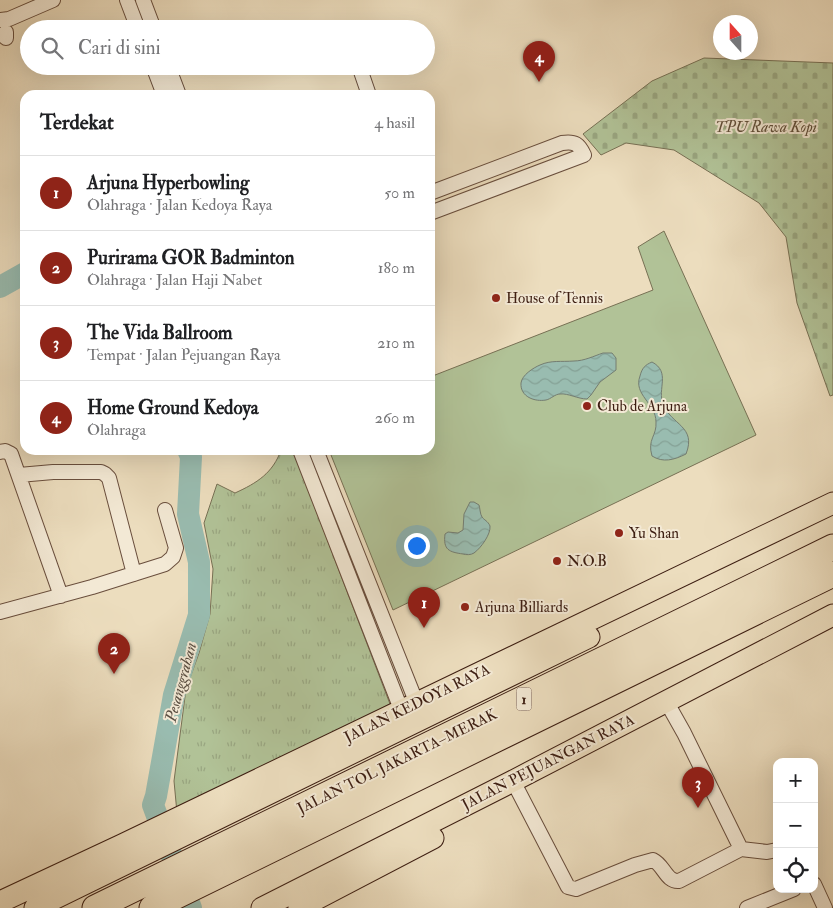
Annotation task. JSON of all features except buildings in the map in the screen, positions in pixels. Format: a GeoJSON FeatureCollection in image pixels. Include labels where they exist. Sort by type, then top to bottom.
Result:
{"type":"FeatureCollection","features":[{"type":"Feature","properties":{"kind":"highway","name":"JALAN TOL JAKARTA–MERAK"},"geometry":{"type":"LineString","coordinates":[[152,908],[220,861],[833,547]]}},
{"type":"Feature","properties":{"kind":"highway","name":"JALAN TOL JAKARTA–MERAK"},"geometry":{"type":"LineString","coordinates":[[95,908],[132,890],[220,861],[833,574]]}},
{"type":"Feature","properties":{"kind":"main road","name":"JALAN KEDOYA RAYA"},"geometry":{"type":"LineString","coordinates":[[40,906],[127,853],[412,714],[833,503]]}},
{"type":"Feature","properties":{"kind":"main road","name":"JALAN KEDOYA RAYA"},"geometry":{"type":"LineString","coordinates":[[412,714],[833,518]]}},
{"type":"Feature","properties":{"kind":"main road","name":"JALAN PEJUANGAN RAYA"},"geometry":{"type":"LineString","coordinates":[[299,908],[516,787],[669,707],[833,615]]}},
{"type":"Feature","properties":{"kind":"main road","name":"JALAN PEJUANGAN RAYA"},"geometry":{"type":"LineString","coordinates":[[669,707],[833,631]]}},
{"type":"Feature","properties":{"kind":"main road","name":"JALAN PEJUANGAN RAYA"},"geometry":{"type":"LineString","coordinates":[[262,908],[516,787]]}},
{"type":"Feature","properties":{"kind":"main road","name":"JALAN KEDOYA RAYA"},"geometry":{"type":"LineString","coordinates":[[0,902],[127,853]]}},
{"type":"Feature","properties":{"kind":"street"},"geometry":{"type":"LineString","coordinates":[[4,30],[9,19],[53,0]]}},
{"type":"Feature","properties":{"kind":"street"},"geometry":{"type":"LineString","coordinates":[[127,0],[135,20]]}},
{"type":"Feature","properties":{"kind":"street"},"geometry":{"type":"LineString","coordinates":[[143,0],[151,20]]}},
{"type":"Feature","properties":{"kind":"street"},"geometry":{"type":"LineString","coordinates":[[156,75],[162,90]]}},
{"type":"Feature","properties":{"kind":"street"},"geometry":{"type":"LineString","coordinates":[[171,75],[177,90]]}},
{"type":"Feature","properties":{"kind":"street"},"geometry":{"type":"LineString","coordinates":[[361,75],[367,90]]}},
{"type":"Feature","properties":{"kind":"street"},"geometry":{"type":"LineString","coordinates":[[435,191],[562,143],[576,143],[580,146],[584,155],[435,211]]}},
{"type":"Feature","properties":{"kind":"street"},"geometry":{"type":"LineString","coordinates":[[0,452],[5,451],[11,454],[61,596]]}},
{"type":"Feature","properties":{"kind":"street"},"geometry":{"type":"LineString","coordinates":[[302,455],[412,714]]}},
{"type":"Feature","properties":{"kind":"street"},"geometry":{"type":"LineString","coordinates":[[318,455],[412,714]]}},
{"type":"Feature","properties":{"kind":"street"},"geometry":{"type":"LineString","coordinates":[[19,475],[53,472],[100,472],[105,474],[109,478],[134,574]]}},
{"type":"Feature","properties":{"kind":"street"},"geometry":{"type":"LineString","coordinates":[[0,612],[61,596],[165,564],[173,557],[176,548],[164,510]]}},
{"type":"Feature","properties":{"kind":"street"},"geometry":{"type":"LineString","coordinates":[[669,707],[741,849]]}},
{"type":"Feature","properties":{"kind":"street"},"geometry":{"type":"LineString","coordinates":[[516,787],[568,887],[572,889],[653,860],[659,863],[669,878],[674,881],[680,880],[741,849],[767,852],[773,851]]}},
{"type":"Feature","properties":{"kind":"street"},"geometry":{"type":"LineString","coordinates":[[747,908],[784,893]]}},
{"type":"Feature","properties":{"kind":"street"},"geometry":{"type":"LineString","coordinates":[[818,893],[825,908]]}},
{"type":"Feature","properties":{"kind":"green space","name":"TPU Rawa Kopi"},"geometry":{"type":"Polygon","coordinates":[[[704,58],[713,58],[713,60],[833,63],[833,395],[830,396],[797,303],[786,237],[759,203],[674,150],[626,143],[601,155],[583,134],[652,81],[704,58]]]}},
{"type":"Feature","properties":{"kind":"green space","name":"Club de Arjuna"},"geometry":{"type":"Polygon","coordinates":[[[664,231],[756,435],[393,610],[331,455],[435,455],[435,375],[653,290],[638,247],[664,231]]]}},
{"type":"Feature","properties":{"kind":"green space"},"geometry":{"type":"Polygon","coordinates":[[[279,455],[295,455],[390,704],[177,813],[174,781],[186,689],[210,614],[213,569],[204,523],[217,484],[235,493],[257,481],[269,471],[279,455]]]}},
{"type":"Feature","properties":{"kind":"water"},"geometry":{"type":"Polygon","coordinates":[[[603,353],[612,353],[616,358],[616,370],[600,382],[587,399],[563,394],[546,400],[537,400],[529,398],[521,388],[523,377],[544,363],[581,360],[603,353]]]}},
{"type":"Feature","properties":{"kind":"water"},"geometry":{"type":"Polygon","coordinates":[[[652,362],[661,371],[663,404],[672,417],[686,431],[688,437],[686,454],[673,459],[664,460],[652,456],[651,441],[656,427],[655,415],[642,394],[639,383],[643,369],[652,362]]]}},
{"type":"Feature","properties":{"kind":"water"},"geometry":{"type":"Polygon","coordinates":[[[470,502],[479,505],[481,516],[488,523],[490,529],[477,551],[467,555],[448,549],[445,544],[445,534],[448,532],[458,533],[463,530],[464,514],[470,502]]]}},
{"type":"Feature","properties":{"kind":"waterway","name":"Pesanggrahan"},"geometry":{"type":"LineString","coordinates":[[0,287],[20,276]]}},
{"type":"Feature","properties":{"kind":"waterway","name":"Pesanggrahan"},"geometry":{"type":"LineString","coordinates":[[190,455],[188,514],[199,562],[199,615],[174,695],[153,805],[191,908]]}},
{"type":"Feature","properties":{"kind":"place","name":"Home Ground Kedoya"},"geometry":{"type":"Point","coordinates":[539,82]}},
{"type":"Feature","properties":{"kind":"place","name":"House of Tennis"},"geometry":{"type":"Point","coordinates":[496,298]}},
{"type":"Feature","properties":{"kind":"place","name":"Club de Arjuna"},"geometry":{"type":"Point","coordinates":[587,406]}},
{"type":"Feature","properties":{"kind":"place","name":"Yu Shan"},"geometry":{"type":"Point","coordinates":[619,533]}},
{"type":"Feature","properties":{"kind":"place","name":"N.O.B"},"geometry":{"type":"Point","coordinates":[557,561]}},
{"type":"Feature","properties":{"kind":"place","name":"Arjuna Billiards"},"geometry":{"type":"Point","coordinates":[465,607]}},
{"type":"Feature","properties":{"kind":"place","name":"Arjuna Hyperbowling"},"geometry":{"type":"Point","coordinates":[424,628]}},
{"type":"Feature","properties":{"kind":"place","name":"Purirama GOR Badminton"},"geometry":{"type":"Point","coordinates":[114,674]}},
{"type":"Feature","properties":{"kind":"place","name":"The Vida Ballroom"},"geometry":{"type":"Point","coordinates":[698,808]}}]}
